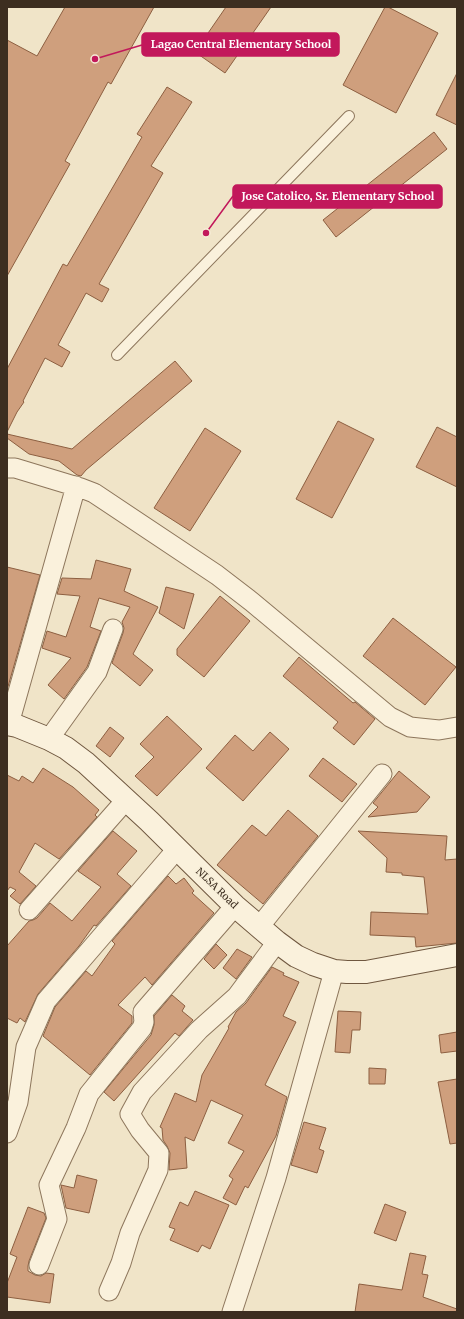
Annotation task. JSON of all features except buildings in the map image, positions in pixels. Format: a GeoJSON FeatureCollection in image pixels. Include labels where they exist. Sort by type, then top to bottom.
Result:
{"type":"FeatureCollection","features":[{"type":"Feature","properties":{"kind":"main road","name":"NLSA Road"},"geometry":{"type":"LineString","coordinates":[[8,724],[17,726],[49,739],[66,748],[86,763],[235,906],[277,942],[296,956],[312,964],[334,971],[366,972],[457,955]]}},
{"type":"Feature","properties":{"kind":"street"},"geometry":{"type":"LineString","coordinates":[[7,468],[15,468],[76,486],[94,493],[217,575],[258,606],[390,717],[410,727],[439,730],[457,727]]}},
{"type":"Feature","properties":{"kind":"street"},"geometry":{"type":"LineString","coordinates":[[8,724],[76,486]]}},
{"type":"Feature","properties":{"kind":"street"},"geometry":{"type":"LineString","coordinates":[[49,739],[97,672],[113,629]]}},
{"type":"Feature","properties":{"kind":"street"},"geometry":{"type":"LineString","coordinates":[[259,927],[382,774]]}},
{"type":"Feature","properties":{"kind":"street"},"geometry":{"type":"LineString","coordinates":[[29,910],[126,800]]}},
{"type":"Feature","properties":{"kind":"street"},"geometry":{"type":"LineString","coordinates":[[7,1133],[18,1102],[26,1047],[46,1001],[177,849]]}},
{"type":"Feature","properties":{"kind":"street"},"geometry":{"type":"LineString","coordinates":[[40,1265],[57,1219],[49,1185],[76,1128],[89,1094],[142,1028],[144,1022],[144,1012],[235,906]]}},
{"type":"Feature","properties":{"kind":"street"},"geometry":{"type":"LineString","coordinates":[[109,1291],[121,1263],[130,1233],[158,1170],[159,1154],[140,1130],[130,1114],[146,1087],[199,1030],[237,996],[277,942]]}},
{"type":"Feature","properties":{"kind":"street"},"geometry":{"type":"LineString","coordinates":[[232,1312],[276,1178],[334,971]]}},
{"type":"Feature","properties":{"kind":"lane"},"geometry":{"type":"LineString","coordinates":[[117,355],[348,116]]}},
{"type":"Feature","properties":{"kind":"place","name":"Lagao Central Elementary School"},"geometry":{"type":"Point","coordinates":[95,59]}},
{"type":"Feature","properties":{"kind":"place","name":"Jose Catolico, Sr. Elementary School"},"geometry":{"type":"Point","coordinates":[206,233]}}]}
